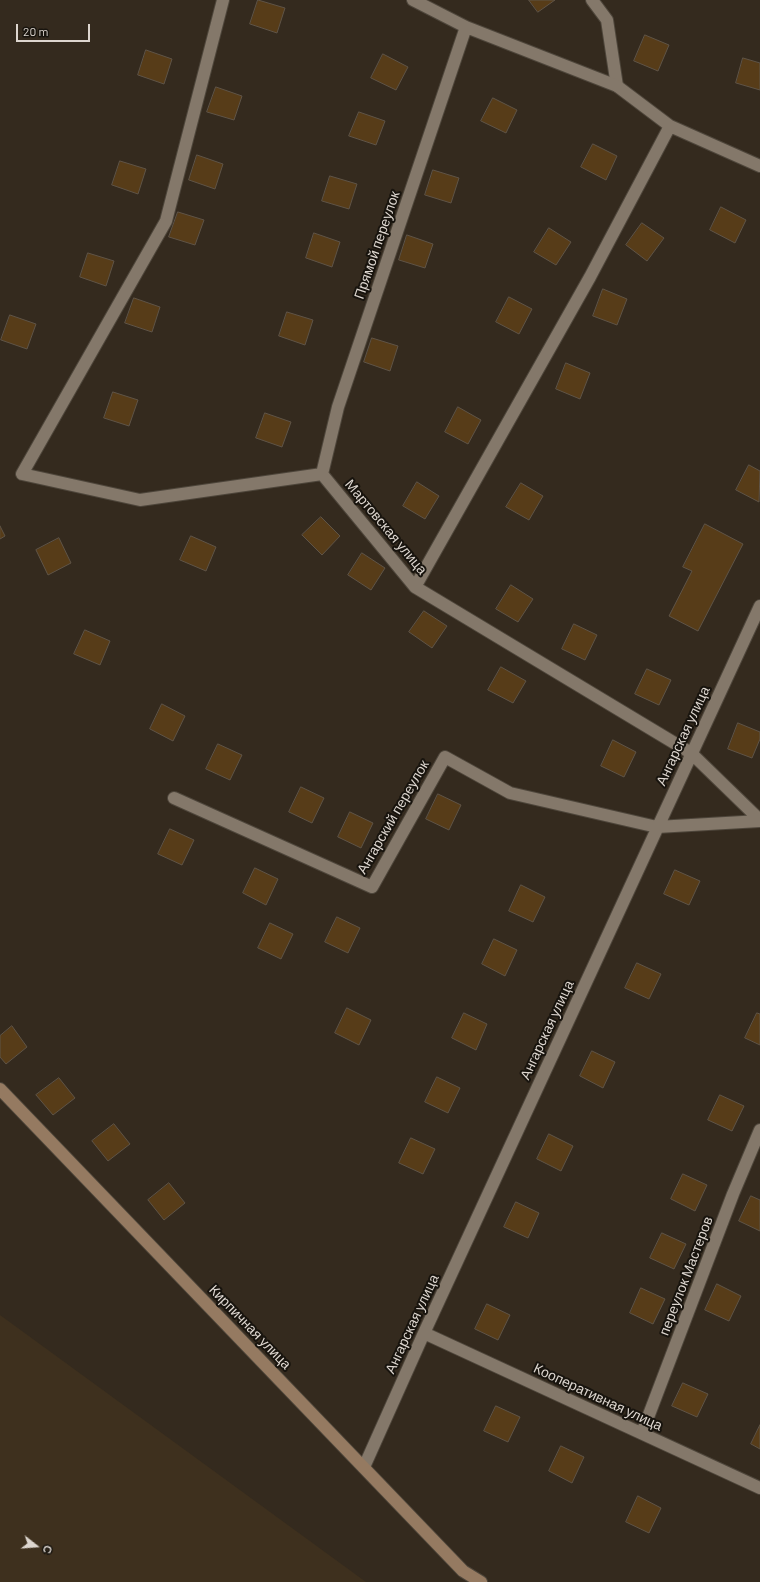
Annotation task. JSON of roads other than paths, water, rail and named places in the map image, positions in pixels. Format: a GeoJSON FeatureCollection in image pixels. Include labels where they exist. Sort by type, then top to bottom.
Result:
{"type":"FeatureCollection","features":[{"type":"Feature","properties":{"kind":"street"},"geometry":{"type":"LineString","coordinates":[[223,0],[166,221],[22,474],[140,500],[322,474]]}},
{"type":"Feature","properties":{"kind":"street"},"geometry":{"type":"LineString","coordinates":[[413,0],[466,27],[617,86],[670,126],[760,166]]}},
{"type":"Feature","properties":{"kind":"street"},"geometry":{"type":"LineString","coordinates":[[592,0],[607,20],[617,86]]}},
{"type":"Feature","properties":{"kind":"street","name":"Прямой переулок"},"geometry":{"type":"LineString","coordinates":[[322,474],[338,407],[466,27]]}},
{"type":"Feature","properties":{"kind":"street"},"geometry":{"type":"LineString","coordinates":[[415,587],[590,277],[670,126]]}},
{"type":"Feature","properties":{"kind":"street","name":"Мартовская улица"},"geometry":{"type":"LineString","coordinates":[[322,474],[415,587],[691,753],[760,821]]}},
{"type":"Feature","properties":{"kind":"street","name":"Ангарская улица"},"geometry":{"type":"LineString","coordinates":[[364,1467],[424,1333],[760,606]]}},
{"type":"Feature","properties":{"kind":"street","name":"Ангарский переулок"},"geometry":{"type":"LineString","coordinates":[[174,798],[372,887],[445,757],[510,793],[657,827],[760,821]]}},
{"type":"Feature","properties":{"kind":"street","name":"Кирпичная улица"},"geometry":{"type":"LineString","coordinates":[[0,1090],[464,1571],[481,1582]]}},
{"type":"Feature","properties":{"kind":"street","name":"переулок Мастеров"},"geometry":{"type":"LineString","coordinates":[[642,1434],[730,1201],[760,1130]]}},
{"type":"Feature","properties":{"kind":"street","name":"Кооперативная улица"},"geometry":{"type":"LineString","coordinates":[[424,1333],[760,1488]]}}]}
